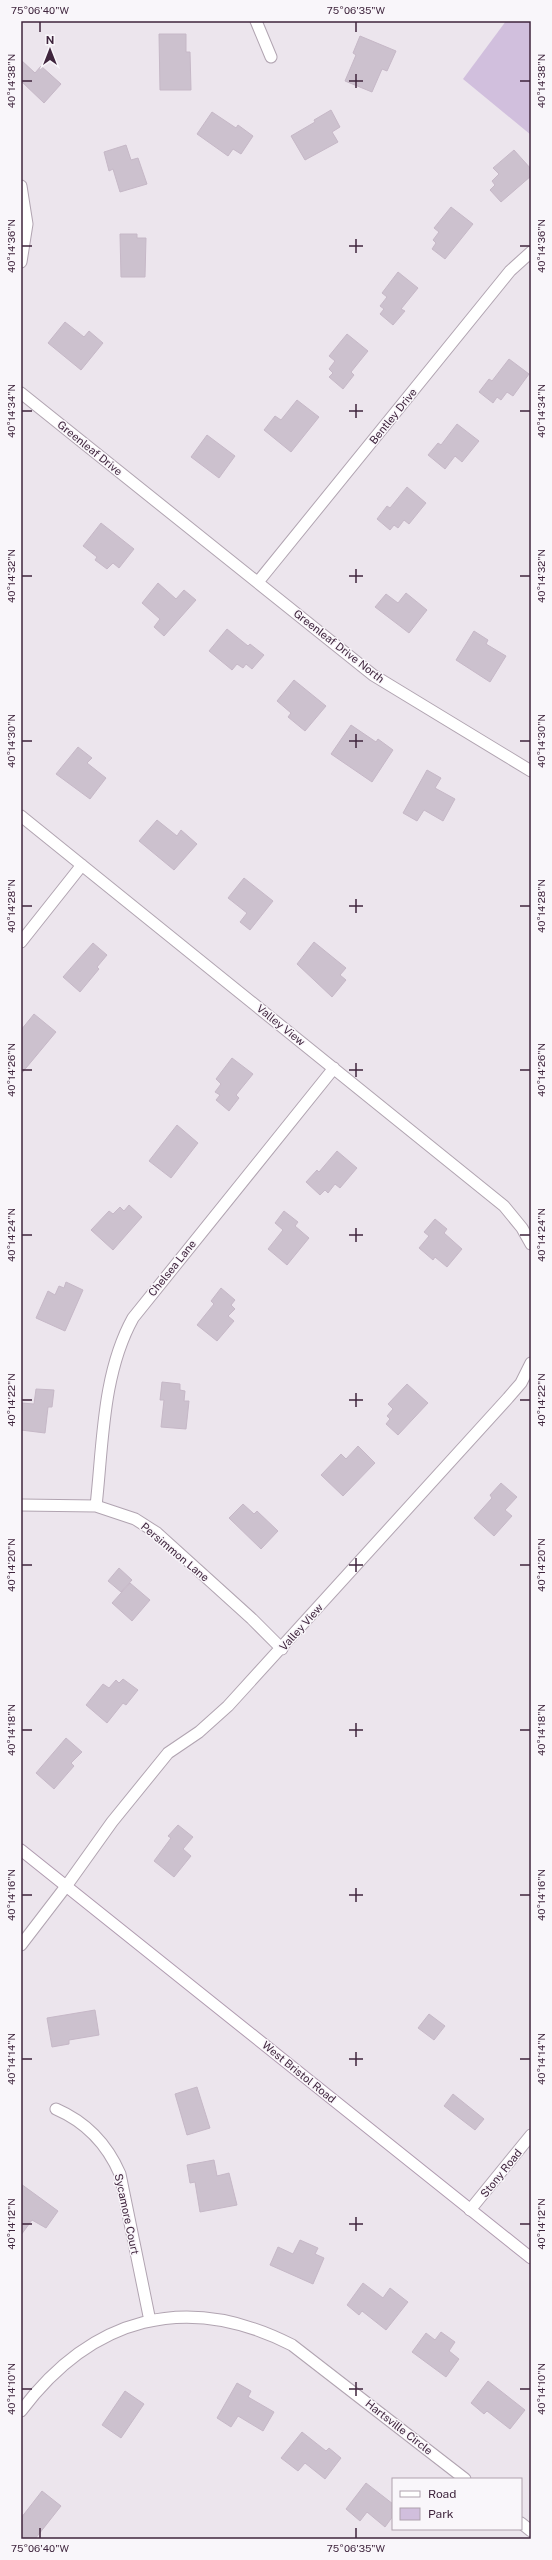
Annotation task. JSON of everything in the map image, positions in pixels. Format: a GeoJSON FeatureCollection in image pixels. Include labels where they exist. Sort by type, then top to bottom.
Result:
{"type":"FeatureCollection","features":[{"type":"Feature","properties":{"kind":"street"},"geometry":{"type":"LineString","coordinates":[[256,21],[271,57]]}},
{"type":"Feature","properties":{"kind":"street"},"geometry":{"type":"LineString","coordinates":[[21,186],[27,224],[26,243],[21,262]]}},
{"type":"Feature","properties":{"kind":"street","name":"Bentley Drive"},"geometry":{"type":"LineString","coordinates":[[258,582],[510,271],[531,252]]}},
{"type":"Feature","properties":{"kind":"street","name":"Greenleaf Drive"},"geometry":{"type":"LineString","coordinates":[[21,393],[160,503]]}},
{"type":"Feature","properties":{"kind":"street","name":"Greenleaf Drive North"},"geometry":{"type":"LineString","coordinates":[[160,503],[374,675],[531,771]]}},
{"type":"Feature","properties":{"kind":"street","name":"Valley View"},"geometry":{"type":"LineString","coordinates":[[21,816],[504,1206],[522,1228],[531,1244]]}},
{"type":"Feature","properties":{"kind":"street"},"geometry":{"type":"LineString","coordinates":[[21,942],[82,865]]}},
{"type":"Feature","properties":{"kind":"street","name":"Chelsea Lane"},"geometry":{"type":"LineString","coordinates":[[96,1506],[112,1370],[120,1341],[130,1324],[334,1068]]}},
{"type":"Feature","properties":{"kind":"street","name":"Valley View"},"geometry":{"type":"LineString","coordinates":[[21,1945],[67,1885],[112,1822],[168,1753],[199,1732],[228,1706],[282,1649],[508,1398],[521,1383],[531,1363]]}},
{"type":"Feature","properties":{"kind":"street","name":"Persimmon Lane"},"geometry":{"type":"LineString","coordinates":[[21,1505],[96,1506],[135,1519],[157,1533],[252,1619],[282,1649]]}},
{"type":"Feature","properties":{"kind":"street","name":"West Bristol Road"},"geometry":{"type":"LineString","coordinates":[[21,1850],[67,1885],[531,2258]]}},
{"type":"Feature","properties":{"kind":"street","name":"Sycamore Court"},"geometry":{"type":"LineString","coordinates":[[56,2109],[82,2124],[100,2140],[114,2160],[120,2174],[150,2321]]}},
{"type":"Feature","properties":{"kind":"street","name":"Stony Road"},"geometry":{"type":"LineString","coordinates":[[470,2210],[531,2135]]}},
{"type":"Feature","properties":{"kind":"street","name":"Hartsville Circle"},"geometry":{"type":"LineString","coordinates":[[21,2411],[39,2387],[84,2348],[116,2332],[150,2321],[194,2317],[221,2319],[268,2333],[312,2358],[464,2478]]}},
{"type":"Feature","properties":{"kind":"street"},"geometry":{"type":"LineString","coordinates":[[522,2524],[531,2530]]}},
{"type":"Feature","properties":{"kind":"green space"},"geometry":{"type":"Polygon","coordinates":[[[506,21],[531,21],[531,135],[463,79],[506,21]]]}},
{"type":"Feature","properties":{"kind":"building"},"geometry":{"type":"Polygon","coordinates":[[[159,34],[186,34],[186,52],[190,52],[191,90],[160,90],[159,34]]]}},
{"type":"Feature","properties":{"kind":"building"},"geometry":{"type":"Polygon","coordinates":[[[360,36],[396,51],[387,71],[382,69],[372,92],[345,81],[356,55],[353,53],[360,36]]]}},
{"type":"Feature","properties":{"kind":"building"},"geometry":{"type":"Polygon","coordinates":[[[21,60],[35,73],[41,66],[61,84],[44,103],[21,81],[21,60]]]}},
{"type":"Feature","properties":{"kind":"building"},"geometry":{"type":"Polygon","coordinates":[[[331,110],[340,127],[332,132],[338,142],[305,160],[291,136],[315,122],[314,120],[331,110]]]}},
{"type":"Feature","properties":{"kind":"building"},"geometry":{"type":"Polygon","coordinates":[[[212,112],[236,128],[238,125],[253,136],[241,154],[233,149],[228,156],[197,134],[212,112]]]}},
{"type":"Feature","properties":{"kind":"building"},"geometry":{"type":"Polygon","coordinates":[[[126,145],[131,160],[138,158],[147,184],[120,192],[113,169],[109,171],[104,152],[126,145]]]}},
{"type":"Feature","properties":{"kind":"building"},"geometry":{"type":"Polygon","coordinates":[[[514,150],[531,169],[531,176],[501,202],[490,190],[495,185],[492,181],[499,174],[493,168],[514,150]]]}},
{"type":"Feature","properties":{"kind":"building"},"geometry":{"type":"Polygon","coordinates":[[[451,207],[473,224],[445,259],[432,249],[436,243],[433,240],[439,232],[434,228],[451,207]]]}},
{"type":"Feature","properties":{"kind":"building"},"geometry":{"type":"Polygon","coordinates":[[[120,234],[137,234],[137,238],[146,238],[145,277],[121,277],[120,234]]]}},
{"type":"Feature","properties":{"kind":"building"},"geometry":{"type":"Polygon","coordinates":[[[398,272],[418,288],[401,309],[405,311],[393,325],[380,314],[384,309],[380,306],[387,297],[382,293],[398,272]]]}},
{"type":"Feature","properties":{"kind":"building"},"geometry":{"type":"Polygon","coordinates":[[[65,322],[84,337],[89,331],[103,343],[81,370],[48,343],[65,322]]]}},
{"type":"Feature","properties":{"kind":"building"},"geometry":{"type":"Polygon","coordinates":[[[347,334],[368,351],[351,372],[354,375],[343,389],[329,377],[333,373],[329,369],[335,361],[329,356],[347,334]]]}},
{"type":"Feature","properties":{"kind":"building"},"geometry":{"type":"Polygon","coordinates":[[[509,359],[529,374],[513,396],[507,392],[501,400],[497,397],[493,403],[479,392],[489,379],[492,381],[509,359]]]}},
{"type":"Feature","properties":{"kind":"building"},"geometry":{"type":"Polygon","coordinates":[[[297,400],[319,417],[291,452],[264,430],[275,416],[281,420],[297,400]]]}},
{"type":"Feature","properties":{"kind":"building"},"geometry":{"type":"Polygon","coordinates":[[[457,424],[479,441],[462,462],[455,456],[445,469],[428,455],[438,443],[441,445],[457,424]]]}},
{"type":"Feature","properties":{"kind":"building"},"geometry":{"type":"Polygon","coordinates":[[[207,435],[235,456],[219,478],[191,457],[207,435]]]}},
{"type":"Feature","properties":{"kind":"building"},"geometry":{"type":"Polygon","coordinates":[[[407,487],[426,503],[409,524],[404,520],[398,528],[394,525],[390,530],[377,519],[387,506],[390,508],[407,487]]]}},
{"type":"Feature","properties":{"kind":"building"},"geometry":{"type":"Polygon","coordinates":[[[101,523],[134,549],[119,568],[113,563],[107,569],[95,560],[97,557],[83,546],[101,523]]]}},
{"type":"Feature","properties":{"kind":"building"},"geometry":{"type":"Polygon","coordinates":[[[158,583],[176,599],[184,590],[196,600],[164,636],[154,627],[160,619],[142,603],[158,583]]]}},
{"type":"Feature","properties":{"kind":"building"},"geometry":{"type":"Polygon","coordinates":[[[406,593],[427,610],[409,633],[375,607],[386,594],[398,603],[406,593]]]}},
{"type":"Feature","properties":{"kind":"building"},"geometry":{"type":"Polygon","coordinates":[[[227,629],[248,646],[250,644],[264,655],[252,669],[246,664],[243,668],[237,664],[232,670],[209,651],[227,629]]]}},
{"type":"Feature","properties":{"kind":"building"},"geometry":{"type":"Polygon","coordinates":[[[474,631],[488,640],[486,644],[506,656],[490,682],[456,660],[474,631]]]}},
{"type":"Feature","properties":{"kind":"building"},"geometry":{"type":"Polygon","coordinates":[[[294,680],[326,706],[305,731],[288,717],[291,713],[277,701],[294,680]]]}},
{"type":"Feature","properties":{"kind":"building"},"geometry":{"type":"Polygon","coordinates":[[[351,725],[376,742],[378,739],[393,750],[372,782],[331,754],[351,725]]]}},
{"type":"Feature","properties":{"kind":"building"},"geometry":{"type":"Polygon","coordinates":[[[78,747],[92,758],[87,763],[106,778],[90,799],[56,774],[78,747]]]}},
{"type":"Feature","properties":{"kind":"building"},"geometry":{"type":"Polygon","coordinates":[[[427,770],[441,778],[435,788],[455,799],[443,821],[424,810],[417,821],[403,813],[427,770]]]}},
{"type":"Feature","properties":{"kind":"building"},"geometry":{"type":"Polygon","coordinates":[[[157,820],[177,836],[181,830],[197,844],[174,870],[139,841],[157,820]]]}},
{"type":"Feature","properties":{"kind":"building"},"geometry":{"type":"Polygon","coordinates":[[[244,878],[273,901],[250,930],[240,922],[247,913],[228,898],[244,878]]]}},
{"type":"Feature","properties":{"kind":"building"},"geometry":{"type":"Polygon","coordinates":[[[314,942],[346,968],[340,975],[346,980],[332,997],[297,964],[314,942]]]}},
{"type":"Feature","properties":{"kind":"building"},"geometry":{"type":"Polygon","coordinates":[[[93,943],[107,955],[97,967],[99,969],[80,992],[63,977],[93,943]]]}},
{"type":"Feature","properties":{"kind":"building"},"geometry":{"type":"Polygon","coordinates":[[[34,1014],[56,1032],[21,1074],[21,1030],[34,1014]]]}},
{"type":"Feature","properties":{"kind":"building"},"geometry":{"type":"Polygon","coordinates":[[[232,1058],[253,1074],[236,1095],[239,1098],[229,1111],[216,1100],[220,1095],[215,1092],[221,1084],[216,1079],[232,1058]]]}},
{"type":"Feature","properties":{"kind":"building"},"geometry":{"type":"Polygon","coordinates":[[[177,1125],[198,1143],[171,1178],[149,1161],[177,1125]]]}},
{"type":"Feature","properties":{"kind":"building"},"geometry":{"type":"Polygon","coordinates":[[[337,1151],[357,1168],[340,1188],[335,1184],[328,1193],[325,1190],[320,1195],[306,1182],[317,1170],[319,1172],[337,1151]]]}},
{"type":"Feature","properties":{"kind":"building"},"geometry":{"type":"Polygon","coordinates":[[[129,1205],[142,1217],[113,1250],[91,1230],[109,1211],[113,1214],[120,1207],[124,1211],[129,1205]]]}},
{"type":"Feature","properties":{"kind":"building"},"geometry":{"type":"Polygon","coordinates":[[[284,1211],[298,1222],[295,1226],[309,1238],[287,1265],[268,1249],[283,1230],[275,1223],[284,1211]]]}},
{"type":"Feature","properties":{"kind":"building"},"geometry":{"type":"Polygon","coordinates":[[[435,1219],[447,1229],[444,1233],[462,1249],[447,1267],[435,1257],[433,1260],[419,1248],[429,1236],[424,1232],[435,1219]]]}},
{"type":"Feature","properties":{"kind":"building"},"geometry":{"type":"Polygon","coordinates":[[[66,1282],[83,1290],[65,1331],[36,1318],[48,1291],[55,1295],[59,1286],[64,1288],[66,1282]]]}},
{"type":"Feature","properties":{"kind":"building"},"geometry":{"type":"Polygon","coordinates":[[[221,1288],[235,1300],[231,1305],[235,1309],[228,1316],[234,1321],[217,1341],[197,1325],[214,1304],[211,1301],[221,1288]]]}},
{"type":"Feature","properties":{"kind":"building"},"geometry":{"type":"Polygon","coordinates":[[[162,1382],[180,1384],[180,1390],[185,1391],[184,1401],[189,1401],[186,1429],[161,1427],[164,1400],[160,1400],[162,1382]]]}},
{"type":"Feature","properties":{"kind":"building"},"geometry":{"type":"Polygon","coordinates":[[[407,1384],[428,1403],[398,1435],[386,1424],[390,1419],[387,1416],[393,1409],[388,1404],[407,1384]]]}},
{"type":"Feature","properties":{"kind":"building"},"geometry":{"type":"Polygon","coordinates":[[[36,1389],[54,1390],[52,1407],[48,1407],[45,1433],[21,1430],[22,1403],[34,1404],[36,1389]]]}},
{"type":"Feature","properties":{"kind":"building"},"geometry":{"type":"Polygon","coordinates":[[[358,1446],[375,1463],[343,1496],[321,1475],[341,1454],[346,1459],[358,1446]]]}},
{"type":"Feature","properties":{"kind":"building"},"geometry":{"type":"Polygon","coordinates":[[[501,1483],[517,1497],[505,1510],[512,1516],[494,1536],[474,1518],[492,1498],[490,1495],[501,1483]]]}},
{"type":"Feature","properties":{"kind":"building"},"geometry":{"type":"Polygon","coordinates":[[[243,1504],[254,1514],[257,1511],[278,1531],[261,1549],[229,1518],[243,1504]]]}},
{"type":"Feature","properties":{"kind":"building"},"geometry":{"type":"Polygon","coordinates":[[[119,1568],[132,1580],[121,1592],[108,1581],[119,1568]]]}},
{"type":"Feature","properties":{"kind":"building"},"geometry":{"type":"Polygon","coordinates":[[[130,1583],[150,1600],[132,1621],[112,1603],[130,1583]]]}},
{"type":"Feature","properties":{"kind":"building"},"geometry":{"type":"Polygon","coordinates":[[[123,1679],[138,1690],[126,1705],[123,1703],[107,1723],[86,1705],[103,1684],[109,1688],[116,1680],[119,1683],[123,1679]]]}},
{"type":"Feature","properties":{"kind":"building"},"geometry":{"type":"Polygon","coordinates":[[[66,1738],[82,1752],[71,1763],[74,1766],[54,1789],[36,1773],[66,1738]]]}},
{"type":"Feature","properties":{"kind":"building"},"geometry":{"type":"Polygon","coordinates":[[[178,1825],[193,1837],[183,1849],[191,1856],[174,1877],[154,1861],[171,1838],[168,1836],[178,1825]]]}},
{"type":"Feature","properties":{"kind":"building"},"geometry":{"type":"Polygon","coordinates":[[[95,2010],[99,2035],[69,2040],[69,2044],[52,2047],[47,2018],[95,2010]]]}},
{"type":"Feature","properties":{"kind":"building"},"geometry":{"type":"Polygon","coordinates":[[[429,2014],[445,2026],[434,2040],[418,2028],[429,2014]]]}},
{"type":"Feature","properties":{"kind":"building"},"geometry":{"type":"Polygon","coordinates":[[[197,2087],[210,2128],[187,2135],[175,2094],[197,2087]]]}},
{"type":"Feature","properties":{"kind":"building"},"geometry":{"type":"Polygon","coordinates":[[[453,2094],[484,2119],[475,2130],[444,2106],[453,2094]]]}},
{"type":"Feature","properties":{"kind":"building"},"geometry":{"type":"Polygon","coordinates":[[[214,2160],[217,2176],[229,2173],[237,2205],[200,2212],[195,2182],[190,2183],[187,2165],[214,2160]]]}},
{"type":"Feature","properties":{"kind":"building"},"geometry":{"type":"Polygon","coordinates":[[[21,2184],[58,2211],[46,2228],[32,2220],[21,2235],[21,2184]]]}},
{"type":"Feature","properties":{"kind":"building"},"geometry":{"type":"Polygon","coordinates":[[[300,2240],[318,2248],[315,2254],[324,2258],[313,2284],[270,2265],[278,2247],[293,2254],[300,2240]]]}},
{"type":"Feature","properties":{"kind":"building"},"geometry":{"type":"Polygon","coordinates":[[[363,2283],[383,2298],[390,2288],[408,2302],[386,2330],[362,2311],[359,2315],[347,2305],[363,2283]]]}},
{"type":"Feature","properties":{"kind":"building"},"geometry":{"type":"Polygon","coordinates":[[[441,2332],[455,2342],[449,2351],[459,2359],[446,2377],[412,2352],[426,2333],[435,2340],[441,2332]]]}},
{"type":"Feature","properties":{"kind":"building"},"geometry":{"type":"Polygon","coordinates":[[[488,2381],[525,2410],[510,2429],[487,2411],[484,2414],[471,2403],[488,2381]]]}},
{"type":"Feature","properties":{"kind":"building"},"geometry":{"type":"Polygon","coordinates":[[[237,2383],[251,2391],[248,2397],[274,2412],[263,2431],[238,2416],[231,2427],[217,2418],[237,2383]]]}},
{"type":"Feature","properties":{"kind":"building"},"geometry":{"type":"Polygon","coordinates":[[[125,2391],[144,2404],[121,2438],[102,2425],[125,2391]]]}},
{"type":"Feature","properties":{"kind":"building"},"geometry":{"type":"Polygon","coordinates":[[[302,2432],[326,2451],[329,2448],[341,2458],[325,2479],[305,2463],[298,2471],[281,2458],[302,2432]]]}},
{"type":"Feature","properties":{"kind":"building"},"geometry":{"type":"Polygon","coordinates":[[[366,2483],[392,2503],[392,2517],[385,2527],[367,2512],[360,2521],[346,2509],[366,2483]]]}},
{"type":"Feature","properties":{"kind":"building"},"geometry":{"type":"Polygon","coordinates":[[[42,2491],[61,2506],[35,2539],[26,2539],[21,2535],[21,2518],[42,2491]]]}}]}
